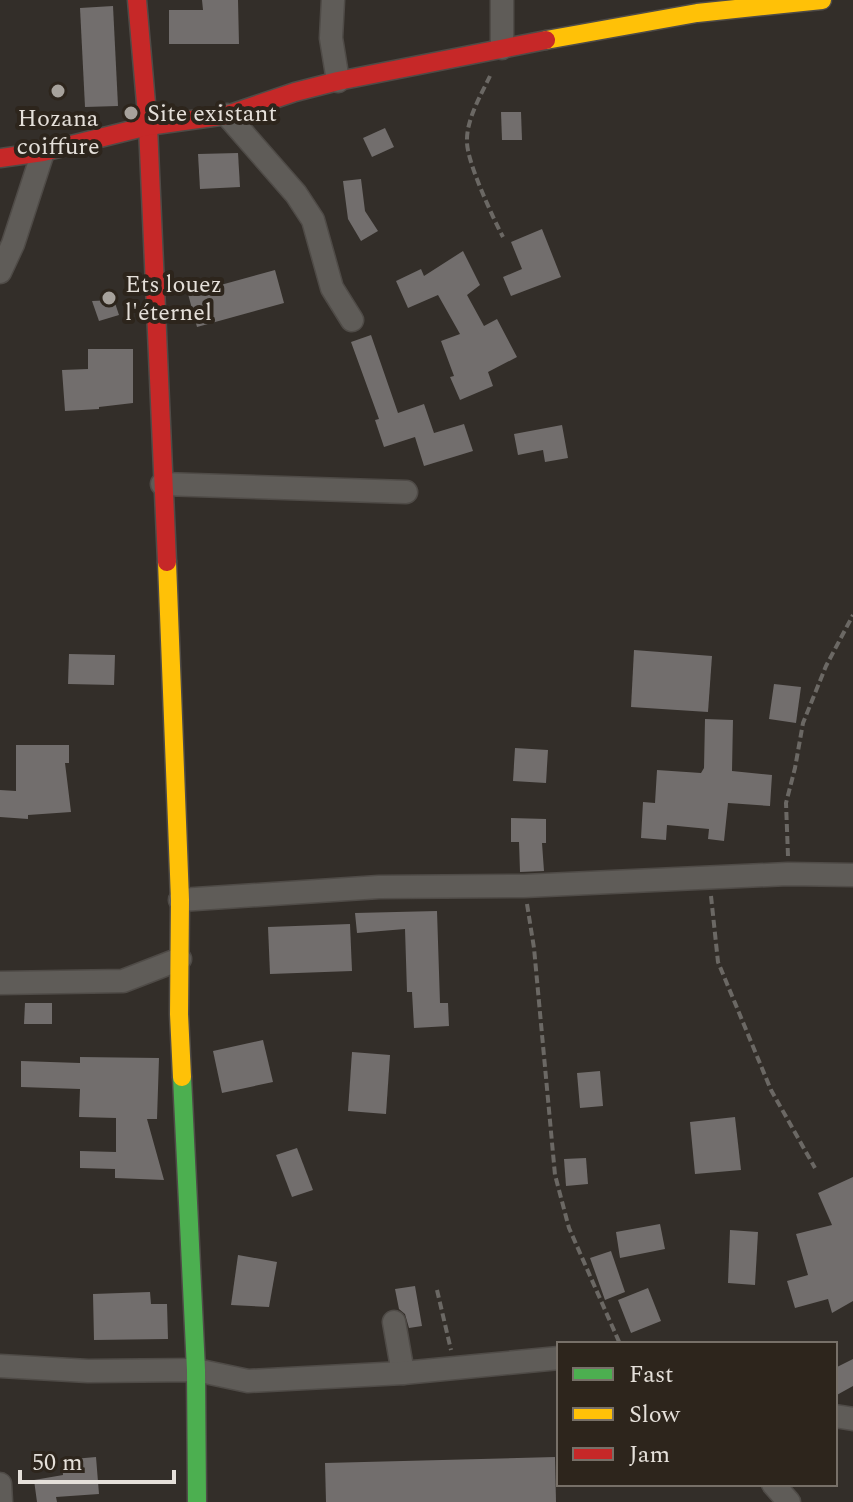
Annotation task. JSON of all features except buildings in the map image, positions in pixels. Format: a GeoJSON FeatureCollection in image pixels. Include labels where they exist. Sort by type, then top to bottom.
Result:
{"type":"FeatureCollection","features":[{"type":"Feature","properties":{"kind":"street"},"geometry":{"type":"LineString","coordinates":[[137,0],[148,126],[158,315],[180,900],[179,1014],[196,1370],[197,1502]]}},
{"type":"Feature","properties":{"kind":"street"},"geometry":{"type":"LineString","coordinates":[[333,0],[331,38],[338,81]]}},
{"type":"Feature","properties":{"kind":"street"},"geometry":{"type":"LineString","coordinates":[[502,0],[502,48]]}},
{"type":"Feature","properties":{"kind":"street"},"geometry":{"type":"LineString","coordinates":[[0,158],[43,152],[148,126],[227,115],[338,81],[502,48],[697,13],[822,0]]}},
{"type":"Feature","properties":{"kind":"street"},"geometry":{"type":"LineString","coordinates":[[227,115],[296,194],[313,220],[332,288],[352,320]]}},
{"type":"Feature","properties":{"kind":"street"},"geometry":{"type":"LineString","coordinates":[[0,272],[13,244],[43,152]]}},
{"type":"Feature","properties":{"kind":"street"},"geometry":{"type":"LineString","coordinates":[[162,484],[406,492]]}},
{"type":"Feature","properties":{"kind":"street"},"geometry":{"type":"LineString","coordinates":[[180,900],[379,887],[524,886],[788,874],[853,875]]}},
{"type":"Feature","properties":{"kind":"street"},"geometry":{"type":"LineString","coordinates":[[0,983],[123,981],[180,959]]}},
{"type":"Feature","properties":{"kind":"street"},"geometry":{"type":"LineString","coordinates":[[394,1322],[403,1373]]}},
{"type":"Feature","properties":{"kind":"street"},"geometry":{"type":"LineString","coordinates":[[0,1366],[88,1371],[196,1370],[248,1381],[403,1373],[557,1358]]}},
{"type":"Feature","properties":{"kind":"street"},"geometry":{"type":"LineString","coordinates":[[0,1484],[1,1502]]}},
{"type":"Feature","properties":{"kind":"street"},"geometry":{"type":"LineString","coordinates":[[775,1486],[789,1502]]}},
{"type":"Feature","properties":{"kind":"path"},"geometry":{"type":"LineString","coordinates":[[502,48],[474,111],[467,142],[493,218],[503,237]]}},
{"type":"Feature","properties":{"kind":"path"},"geometry":{"type":"LineString","coordinates":[[788,874],[786,803],[803,723],[826,666],[853,615]]}},
{"type":"Feature","properties":{"kind":"path"},"geometry":{"type":"LineString","coordinates":[[709,878],[718,962],[771,1090],[815,1168]]}},
{"type":"Feature","properties":{"kind":"path"},"geometry":{"type":"LineString","coordinates":[[524,886],[534,948],[555,1175],[569,1228],[619,1342]]}},
{"type":"Feature","properties":{"kind":"path"},"geometry":{"type":"LineString","coordinates":[[437,1290],[455,1368]]}},
{"type":"Feature","properties":{"kind":"traffic: fast"},"geometry":{"type":"LineString","coordinates":[[182,1077],[196,1370],[197,1502]]}},
{"type":"Feature","properties":{"kind":"traffic: slow"},"geometry":{"type":"LineString","coordinates":[[546,40],[697,13],[822,0]]}},
{"type":"Feature","properties":{"kind":"traffic: slow"},"geometry":{"type":"LineString","coordinates":[[167,562],[180,900],[182,1077]]}},
{"type":"Feature","properties":{"kind":"traffic: jam"},"geometry":{"type":"LineString","coordinates":[[137,0],[148,126],[167,562]]}},
{"type":"Feature","properties":{"kind":"traffic: jam"},"geometry":{"type":"LineString","coordinates":[[0,158],[43,152],[148,126],[227,115],[338,81],[546,40]]}},
{"type":"Feature","properties":{"kind":"place","name":"Hozana coiffure"},"geometry":{"type":"Point","coordinates":[58,91]}},
{"type":"Feature","properties":{"kind":"place","name":"Site existant"},"geometry":{"type":"Point","coordinates":[131,113]}},
{"type":"Feature","properties":{"kind":"place","name":"Ets louez l'éternel"},"geometry":{"type":"Point","coordinates":[109,298]}}]}
